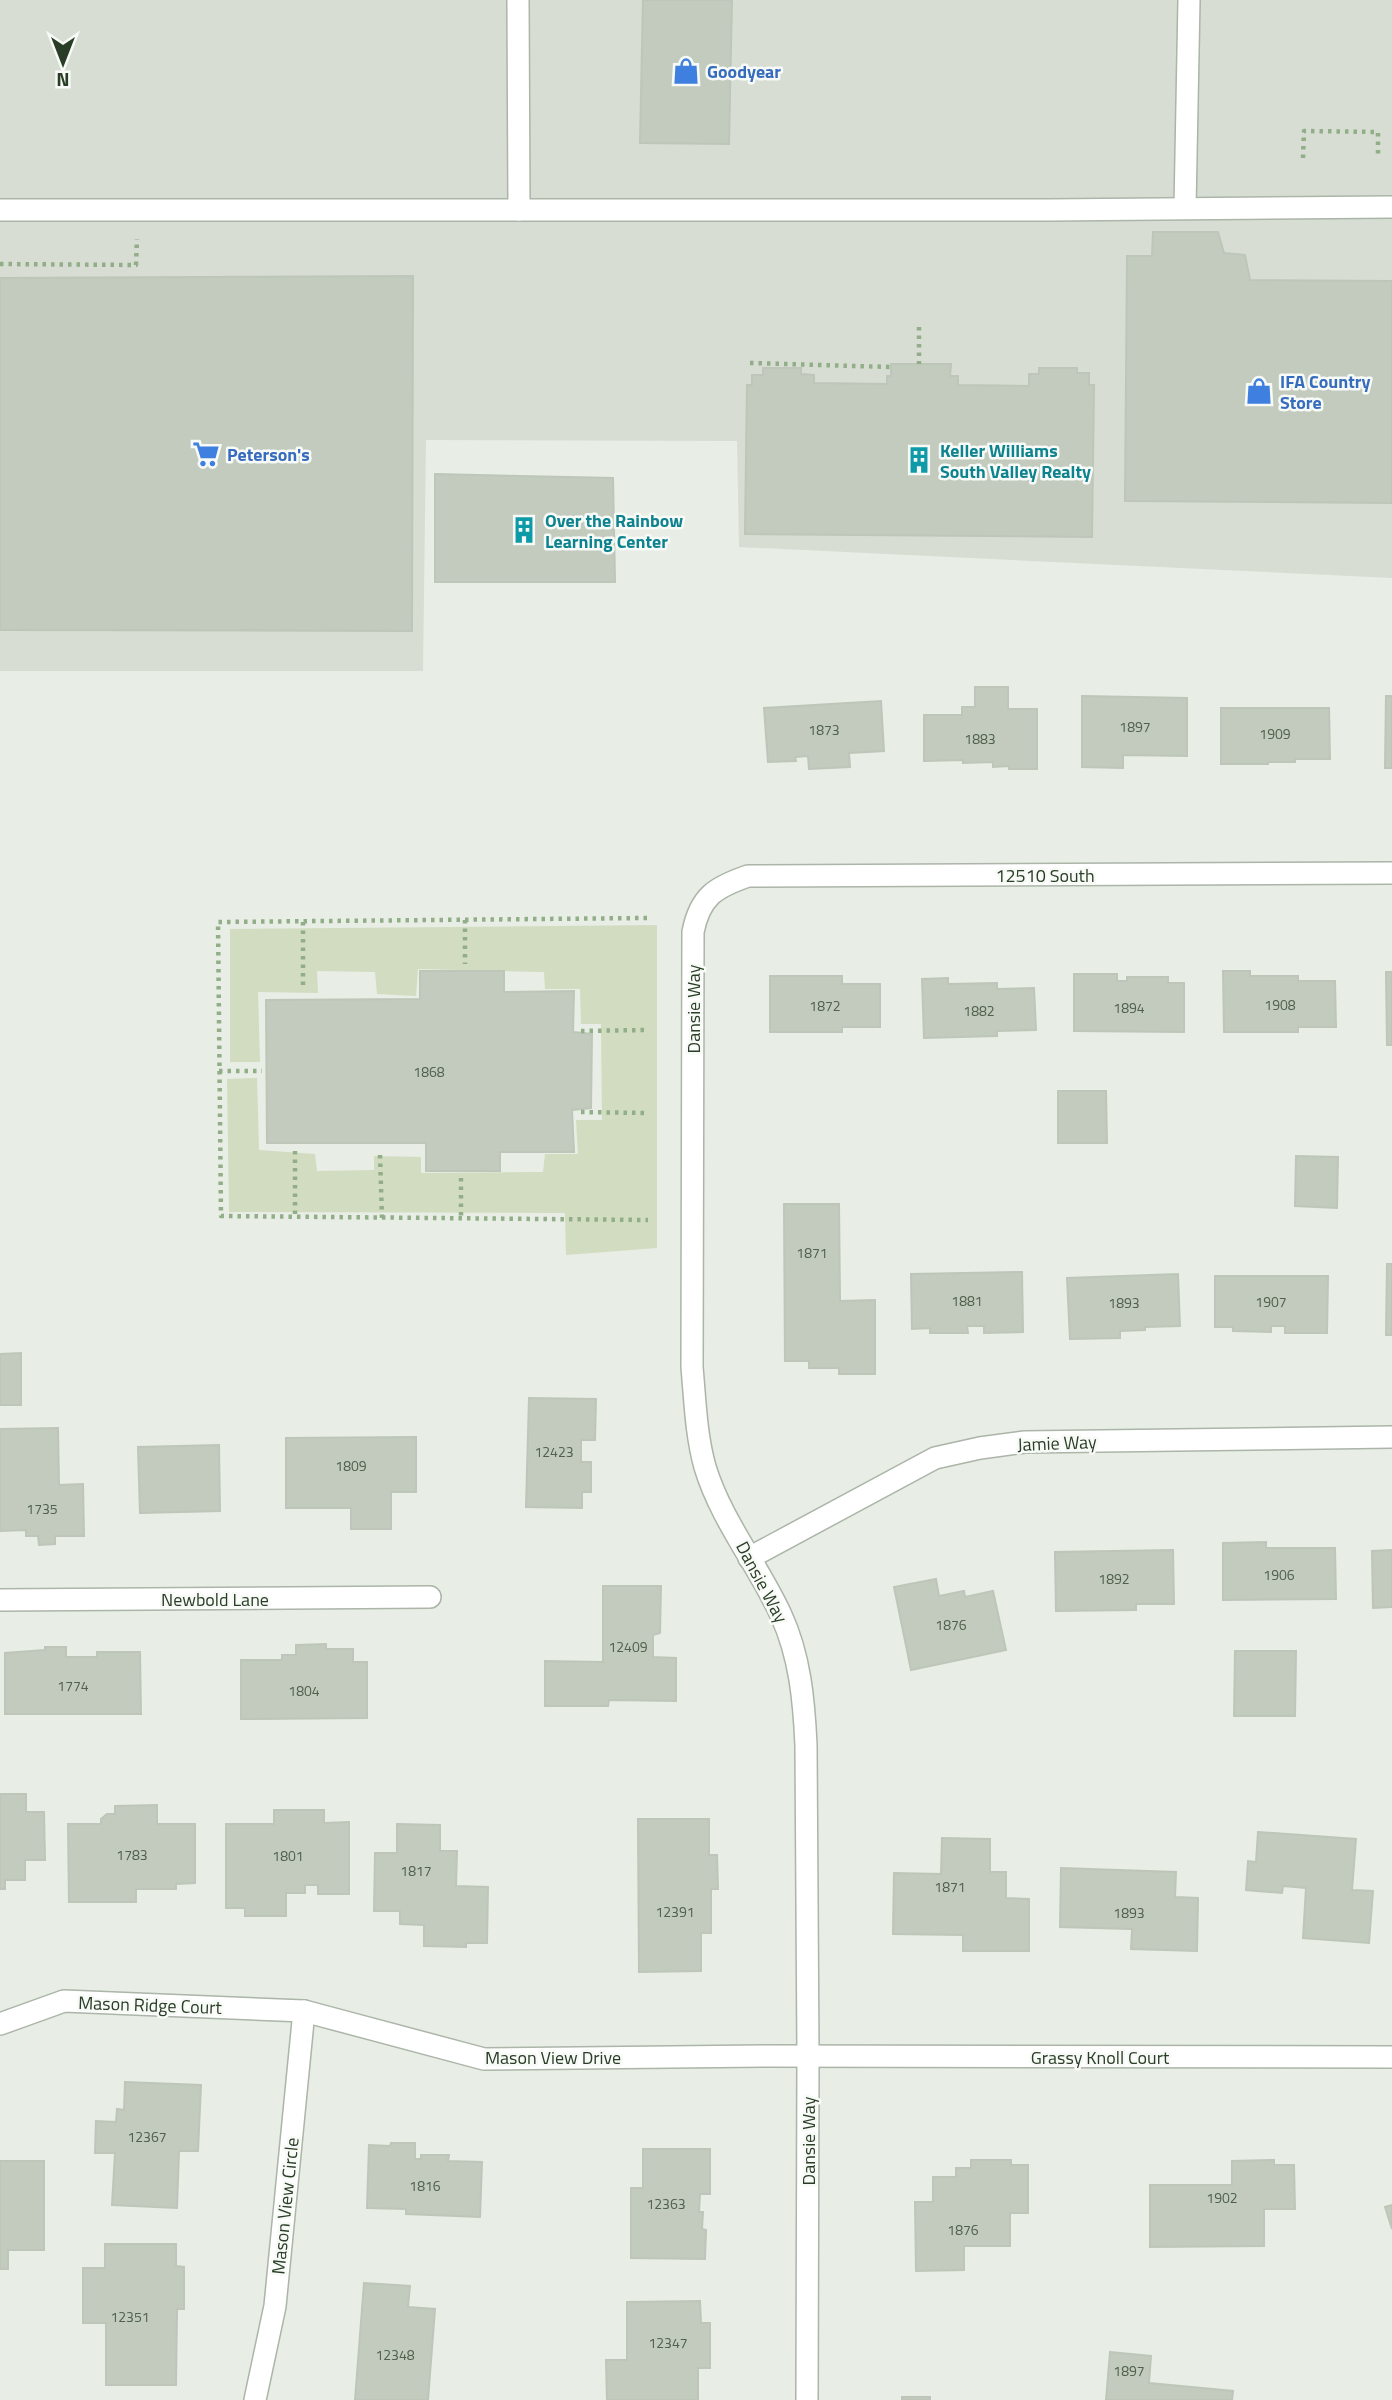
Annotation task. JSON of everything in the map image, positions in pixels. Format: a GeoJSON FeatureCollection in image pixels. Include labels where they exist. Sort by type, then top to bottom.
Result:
{"type":"FeatureCollection","features":[{"type":"Feature","properties":{"kind":"street"},"geometry":{"type":"LineString","coordinates":[[518,0],[519,210]]}},
{"type":"Feature","properties":{"kind":"street"},"geometry":{"type":"LineString","coordinates":[[1185,208],[1189,0]]}},
{"type":"Feature","properties":{"kind":"street"},"geometry":{"type":"LineString","coordinates":[[0,210],[1392,207]]}},
{"type":"Feature","properties":{"kind":"street","name":"12510 South"},"geometry":{"type":"LineString","coordinates":[[706,899],[722,885],[748,876],[1392,873]]}},
{"type":"Feature","properties":{"kind":"street","name":"Dansie Way"},"geometry":{"type":"LineString","coordinates":[[706,899],[697,915],[693,932],[692,1367],[697,1426],[706,1469],[722,1507],[782,1615],[796,1657],[804,1701],[807,1745],[807,2400]]}},
{"type":"Feature","properties":{"kind":"street","name":"Jamie Way"},"geometry":{"type":"LineString","coordinates":[[749,1558],[935,1458],[980,1448],[1025,1442],[1392,1437]]}},
{"type":"Feature","properties":{"kind":"street","name":"Newbold Lane"},"geometry":{"type":"LineString","coordinates":[[0,1600],[430,1597]]}},
{"type":"Feature","properties":{"kind":"street","name":"Mason Ridge Court"},"geometry":{"type":"LineString","coordinates":[[0,2024],[64,2001],[304,2011]]}},
{"type":"Feature","properties":{"kind":"street","name":"Mason View Drive"},"geometry":{"type":"LineString","coordinates":[[304,2011],[484,2059],[808,2056]]}},
{"type":"Feature","properties":{"kind":"street","name":"Mason View Circle"},"geometry":{"type":"LineString","coordinates":[[255,2400],[275,2306],[304,2011]]}},
{"type":"Feature","properties":{"kind":"street","name":"Grassy Knoll Court"},"geometry":{"type":"LineString","coordinates":[[808,2056],[1392,2057]]}},
{"type":"Feature","properties":{"kind":"path"},"geometry":{"type":"LineString","coordinates":[[1303,158],[1304,131],[1378,132],[1378,157]]}},
{"type":"Feature","properties":{"kind":"path"},"geometry":{"type":"LineString","coordinates":[[0,264],[136,265],[136,239],[150,239]]}},
{"type":"Feature","properties":{"kind":"path"},"geometry":{"type":"LineString","coordinates":[[919,327],[919,365]]}},
{"type":"Feature","properties":{"kind":"path"},"geometry":{"type":"LineString","coordinates":[[750,363],[891,367]]}},
{"type":"Feature","properties":{"kind":"path"},"geometry":{"type":"LineString","coordinates":[[647,918],[218,922],[221,1216],[648,1220]]}},
{"type":"Feature","properties":{"kind":"path"},"geometry":{"type":"LineString","coordinates":[[465,920],[465,964]]}},
{"type":"Feature","properties":{"kind":"path"},"geometry":{"type":"LineString","coordinates":[[303,922],[303,990]]}},
{"type":"Feature","properties":{"kind":"path"},"geometry":{"type":"LineString","coordinates":[[582,1031],[647,1030]]}},
{"type":"Feature","properties":{"kind":"path"},"geometry":{"type":"LineString","coordinates":[[219,1071],[262,1071]]}},
{"type":"Feature","properties":{"kind":"path"},"geometry":{"type":"LineString","coordinates":[[582,1112],[647,1113]]}},
{"type":"Feature","properties":{"kind":"path"},"geometry":{"type":"LineString","coordinates":[[295,1151],[295,1217]]}},
{"type":"Feature","properties":{"kind":"path"},"geometry":{"type":"LineString","coordinates":[[380,1155],[382,1218]]}},
{"type":"Feature","properties":{"kind":"path"},"geometry":{"type":"LineString","coordinates":[[461,1178],[461,1218]]}},
{"type":"Feature","properties":{"kind":"shaded area"},"geometry":{"type":"Polygon","coordinates":[[[0,0],[1392,0],[1392,578],[739,547],[737,441],[426,440],[423,671],[0,671],[0,0]]]}},
{"type":"Feature","properties":{"kind":"green space"},"geometry":{"type":"Polygon","coordinates":[[[657,925],[657,1248],[566,1255],[565,1213],[229,1212],[227,1079],[257,1078],[259,1150],[315,1154],[317,1171],[374,1170],[374,1156],[421,1157],[421,1173],[543,1172],[545,1154],[578,1154],[576,1120],[602,1120],[601,1024],[581,1024],[580,989],[545,989],[544,972],[418,969],[416,996],[377,994],[375,972],[317,971],[318,993],[258,992],[260,1062],[230,1062],[230,929],[657,925]]]}},
{"type":"Feature","properties":{"kind":"building","name":"Goodyear"},"geometry":{"type":"Polygon","coordinates":[[[643,0],[732,0],[729,144],[640,143],[643,0]]]}},
{"type":"Feature","properties":{"kind":"building","name":"IFA Country Store"},"geometry":{"type":"Polygon","coordinates":[[[1153,232],[1218,232],[1224,253],[1245,255],[1250,280],[1392,281],[1392,503],[1125,501],[1127,256],[1152,256],[1153,232]]]}},
{"type":"Feature","properties":{"kind":"building","name":"Peterson's"},"geometry":{"type":"Polygon","coordinates":[[[413,276],[412,631],[0,630],[0,278],[413,276]]]}},
{"type":"Feature","properties":{"kind":"building","name":"Keller Williams South Valley Realty"},"geometry":{"type":"Polygon","coordinates":[[[891,364],[951,364],[950,376],[958,376],[958,385],[1029,386],[1029,374],[1039,374],[1039,368],[1077,368],[1077,373],[1089,373],[1089,385],[1094,385],[1092,537],[745,534],[747,385],[752,385],[752,375],[763,375],[763,368],[801,368],[801,374],[814,375],[814,383],[887,384],[887,376],[891,376],[891,364]]]}},
{"type":"Feature","properties":{"kind":"building","name":"Over the Rainbow Learning Center"},"geometry":{"type":"Polygon","coordinates":[[[435,474],[613,478],[615,582],[435,582],[435,474]]]}},
{"type":"Feature","properties":{"kind":"building"},"geometry":{"type":"Polygon","coordinates":[[[975,687],[1008,687],[1008,709],[1037,709],[1037,769],[993,767],[993,762],[924,761],[924,715],[962,715],[962,707],[975,707],[975,687]]]}},
{"type":"Feature","properties":{"kind":"building"},"geometry":{"type":"Polygon","coordinates":[[[1082,696],[1187,698],[1187,756],[1123,755],[1123,768],[1082,767],[1082,696]]]}},
{"type":"Feature","properties":{"kind":"building"},"geometry":{"type":"Polygon","coordinates":[[[1386,696],[1392,696],[1392,768],[1385,768],[1386,696]]]}},
{"type":"Feature","properties":{"kind":"building"},"geometry":{"type":"Polygon","coordinates":[[[881,701],[884,751],[849,753],[850,767],[809,769],[808,756],[795,757],[796,761],[768,762],[764,708],[881,701]]]}},
{"type":"Feature","properties":{"kind":"building"},"geometry":{"type":"Polygon","coordinates":[[[1221,708],[1329,708],[1330,759],[1295,759],[1295,762],[1268,764],[1221,764],[1221,708]]]}},
{"type":"Feature","properties":{"kind":"building"},"geometry":{"type":"Polygon","coordinates":[[[420,971],[504,971],[504,992],[574,991],[573,1032],[592,1034],[591,1108],[572,1110],[574,1152],[500,1152],[500,1171],[426,1171],[426,1143],[267,1143],[266,1000],[420,999],[420,971]]]}},
{"type":"Feature","properties":{"kind":"building"},"geometry":{"type":"Polygon","coordinates":[[[1223,971],[1250,971],[1250,976],[1298,976],[1298,981],[1335,981],[1336,1027],[1298,1027],[1298,1032],[1224,1032],[1223,971]]]}},
{"type":"Feature","properties":{"kind":"building"},"geometry":{"type":"Polygon","coordinates":[[[1386,972],[1392,972],[1392,1045],[1387,1045],[1386,972]]]}},
{"type":"Feature","properties":{"kind":"building"},"geometry":{"type":"Polygon","coordinates":[[[1074,974],[1117,974],[1117,981],[1127,981],[1127,977],[1168,977],[1168,983],[1184,983],[1184,1032],[1074,1031],[1074,974]]]}},
{"type":"Feature","properties":{"kind":"building"},"geometry":{"type":"Polygon","coordinates":[[[770,976],[842,976],[842,984],[880,984],[880,1027],[842,1027],[842,1032],[770,1032],[770,976]]]}},
{"type":"Feature","properties":{"kind":"building"},"geometry":{"type":"Polygon","coordinates":[[[948,978],[948,984],[997,983],[997,989],[1034,988],[1036,1030],[997,1031],[997,1036],[924,1038],[922,979],[948,978]]]}},
{"type":"Feature","properties":{"kind":"building"},"geometry":{"type":"Polygon","coordinates":[[[1058,1091],[1106,1091],[1107,1143],[1058,1143],[1058,1091]]]}},
{"type":"Feature","properties":{"kind":"building"},"geometry":{"type":"Polygon","coordinates":[[[1296,1156],[1338,1157],[1337,1208],[1295,1206],[1296,1156]]]}},
{"type":"Feature","properties":{"kind":"building"},"geometry":{"type":"Polygon","coordinates":[[[784,1204],[839,1204],[840,1301],[875,1300],[875,1374],[839,1374],[839,1368],[809,1368],[809,1361],[785,1361],[784,1204]]]}},
{"type":"Feature","properties":{"kind":"building"},"geometry":{"type":"Polygon","coordinates":[[[1387,1264],[1392,1264],[1392,1335],[1386,1335],[1387,1264]]]}},
{"type":"Feature","properties":{"kind":"building"},"geometry":{"type":"Polygon","coordinates":[[[1022,1272],[1023,1332],[984,1333],[984,1326],[967,1326],[968,1333],[930,1333],[930,1328],[912,1329],[911,1274],[1022,1272]]]}},
{"type":"Feature","properties":{"kind":"building"},"geometry":{"type":"Polygon","coordinates":[[[1178,1274],[1180,1326],[1120,1331],[1120,1338],[1070,1339],[1067,1278],[1178,1274]]]}},
{"type":"Feature","properties":{"kind":"building"},"geometry":{"type":"Polygon","coordinates":[[[1215,1276],[1328,1276],[1327,1333],[1285,1333],[1285,1326],[1271,1326],[1271,1332],[1233,1331],[1233,1327],[1215,1327],[1215,1276]]]}},
{"type":"Feature","properties":{"kind":"building"},"geometry":{"type":"Polygon","coordinates":[[[21,1353],[21,1405],[0,1405],[0,1354],[21,1353]]]}},
{"type":"Feature","properties":{"kind":"building"},"geometry":{"type":"Polygon","coordinates":[[[529,1398],[596,1399],[595,1440],[581,1440],[581,1462],[591,1462],[591,1492],[582,1492],[582,1508],[526,1507],[529,1398]]]}},
{"type":"Feature","properties":{"kind":"building"},"geometry":{"type":"Polygon","coordinates":[[[58,1428],[59,1485],[83,1484],[84,1536],[55,1536],[55,1544],[39,1545],[38,1536],[26,1536],[26,1530],[0,1531],[0,1429],[58,1428]]]}},
{"type":"Feature","properties":{"kind":"building"},"geometry":{"type":"Polygon","coordinates":[[[416,1437],[416,1492],[391,1492],[391,1529],[351,1529],[351,1508],[286,1508],[286,1438],[416,1437]]]}},
{"type":"Feature","properties":{"kind":"building"},"geometry":{"type":"Polygon","coordinates":[[[219,1445],[220,1511],[140,1513],[138,1447],[219,1445]]]}},
{"type":"Feature","properties":{"kind":"building"},"geometry":{"type":"Polygon","coordinates":[[[1266,1542],[1266,1548],[1335,1548],[1336,1599],[1223,1600],[1223,1543],[1266,1542]]]}},
{"type":"Feature","properties":{"kind":"building"},"geometry":{"type":"Polygon","coordinates":[[[1173,1550],[1174,1604],[1136,1604],[1136,1610],[1056,1611],[1055,1552],[1173,1550]]]}},
{"type":"Feature","properties":{"kind":"building"},"geometry":{"type":"Polygon","coordinates":[[[1392,1550],[1392,1607],[1373,1608],[1372,1551],[1392,1550]]]}},
{"type":"Feature","properties":{"kind":"building"},"geometry":{"type":"Polygon","coordinates":[[[936,1579],[939,1596],[964,1591],[965,1597],[993,1591],[1006,1650],[911,1670],[894,1587],[936,1579]]]}},
{"type":"Feature","properties":{"kind":"building"},"geometry":{"type":"Polygon","coordinates":[[[603,1586],[661,1586],[660,1633],[653,1635],[653,1657],[676,1658],[676,1701],[609,1700],[608,1706],[545,1706],[545,1661],[603,1662],[603,1586]]]}},
{"type":"Feature","properties":{"kind":"building"},"geometry":{"type":"Polygon","coordinates":[[[326,1644],[326,1649],[353,1649],[353,1662],[367,1662],[367,1718],[241,1719],[241,1660],[282,1660],[282,1655],[296,1655],[296,1645],[326,1644]]]}},
{"type":"Feature","properties":{"kind":"building"},"geometry":{"type":"Polygon","coordinates":[[[45,1647],[66,1647],[66,1657],[97,1657],[97,1652],[140,1652],[141,1714],[5,1714],[5,1653],[45,1650],[45,1647]]]}},
{"type":"Feature","properties":{"kind":"building"},"geometry":{"type":"Polygon","coordinates":[[[1235,1651],[1296,1651],[1295,1716],[1234,1716],[1235,1651]]]}},
{"type":"Feature","properties":{"kind":"building"},"geometry":{"type":"Polygon","coordinates":[[[0,1794],[26,1794],[26,1812],[44,1812],[45,1860],[25,1860],[25,1880],[5,1880],[5,1889],[0,1889],[0,1794]]]}},
{"type":"Feature","properties":{"kind":"building"},"geometry":{"type":"Polygon","coordinates":[[[157,1805],[157,1824],[195,1824],[195,1883],[176,1884],[176,1889],[136,1889],[136,1902],[69,1902],[68,1824],[101,1824],[101,1819],[107,1814],[115,1814],[115,1806],[157,1805]]]}},
{"type":"Feature","properties":{"kind":"building"},"geometry":{"type":"Polygon","coordinates":[[[274,1810],[324,1810],[324,1823],[349,1822],[349,1894],[318,1894],[318,1885],[305,1885],[305,1893],[286,1893],[286,1916],[245,1916],[245,1908],[226,1908],[226,1824],[274,1824],[274,1810]]]}},
{"type":"Feature","properties":{"kind":"building"},"geometry":{"type":"Polygon","coordinates":[[[638,1819],[709,1819],[709,1855],[717,1855],[718,1889],[711,1889],[711,1933],[701,1933],[701,1971],[639,1972],[638,1819]]]}},
{"type":"Feature","properties":{"kind":"building"},"geometry":{"type":"Polygon","coordinates":[[[397,1824],[440,1825],[440,1851],[457,1851],[456,1886],[488,1887],[487,1943],[466,1943],[466,1947],[424,1946],[424,1925],[400,1924],[400,1911],[374,1911],[375,1853],[397,1853],[397,1824]]]}},
{"type":"Feature","properties":{"kind":"building"},"geometry":{"type":"Polygon","coordinates":[[[1258,1832],[1356,1839],[1352,1890],[1373,1891],[1369,1943],[1303,1938],[1306,1888],[1283,1886],[1282,1893],[1246,1890],[1248,1861],[1256,1862],[1258,1832]]]}},
{"type":"Feature","properties":{"kind":"building"},"geometry":{"type":"Polygon","coordinates":[[[942,1838],[990,1839],[990,1872],[1006,1872],[1006,1898],[1029,1899],[1029,1951],[963,1951],[963,1935],[893,1934],[894,1873],[941,1874],[942,1838]]]}},
{"type":"Feature","properties":{"kind":"building"},"geometry":{"type":"Polygon","coordinates":[[[1061,1868],[1176,1872],[1175,1897],[1198,1898],[1197,1951],[1131,1949],[1132,1929],[1060,1927],[1061,1868]]]}},
{"type":"Feature","properties":{"kind":"building"},"geometry":{"type":"Polygon","coordinates":[[[125,2082],[201,2085],[198,2151],[179,2151],[177,2208],[112,2205],[115,2153],[95,2153],[96,2121],[116,2122],[117,2109],[124,2110],[125,2082]]]}},
{"type":"Feature","properties":{"kind":"building"},"geometry":{"type":"Polygon","coordinates":[[[391,2143],[415,2143],[415,2159],[421,2159],[421,2155],[449,2155],[448,2161],[482,2162],[480,2217],[406,2214],[406,2209],[367,2208],[369,2145],[390,2146],[391,2143]]]}},
{"type":"Feature","properties":{"kind":"building"},"geometry":{"type":"Polygon","coordinates":[[[643,2149],[710,2149],[710,2194],[700,2194],[699,2212],[703,2212],[702,2229],[706,2230],[705,2259],[631,2258],[631,2188],[643,2188],[643,2149]]]}},
{"type":"Feature","properties":{"kind":"building"},"geometry":{"type":"Polygon","coordinates":[[[971,2160],[1011,2160],[1011,2165],[1028,2165],[1028,2213],[1010,2213],[1010,2246],[964,2246],[964,2270],[916,2271],[915,2202],[933,2202],[933,2177],[956,2177],[956,2168],[971,2168],[971,2160]]]}},
{"type":"Feature","properties":{"kind":"building"},"geometry":{"type":"Polygon","coordinates":[[[1274,2160],[1274,2165],[1294,2165],[1295,2209],[1264,2209],[1264,2246],[1150,2247],[1150,2185],[1232,2185],[1232,2161],[1274,2160]]]}},
{"type":"Feature","properties":{"kind":"building"},"geometry":{"type":"Polygon","coordinates":[[[0,2161],[44,2161],[44,2250],[8,2250],[8,2269],[0,2269],[0,2161]]]}},
{"type":"Feature","properties":{"kind":"building"},"geometry":{"type":"Polygon","coordinates":[[[1392,2205],[1392,2229],[1385,2207],[1392,2205]]]}},
{"type":"Feature","properties":{"kind":"building"},"geometry":{"type":"Polygon","coordinates":[[[105,2244],[176,2244],[176,2266],[184,2267],[184,2309],[177,2309],[176,2385],[106,2385],[106,2323],[83,2323],[83,2268],[105,2268],[105,2244]]]}},
{"type":"Feature","properties":{"kind":"building"},"geometry":{"type":"Polygon","coordinates":[[[364,2283],[410,2286],[408,2307],[435,2309],[428,2400],[355,2400],[364,2283]]]}},
{"type":"Feature","properties":{"kind":"building"},"geometry":{"type":"Polygon","coordinates":[[[700,2301],[701,2323],[710,2323],[710,2368],[698,2368],[698,2400],[607,2400],[606,2360],[627,2360],[627,2302],[700,2301]]]}},
{"type":"Feature","properties":{"kind":"building"},"geometry":{"type":"Polygon","coordinates":[[[1110,2352],[1151,2356],[1149,2383],[1233,2391],[1232,2400],[1106,2400],[1110,2352]]]}},
{"type":"Feature","properties":{"kind":"building"},"geometry":{"type":"Polygon","coordinates":[[[902,2397],[930,2397],[930,2400],[902,2400],[902,2397]]]}},
{"type":"Feature","properties":{"kind":"place","name":"Goodyear"},"geometry":{"type":"Point","coordinates":[686,71]}},
{"type":"Feature","properties":{"kind":"place","name":"IFA Country Store"},"geometry":{"type":"Point","coordinates":[1259,391]}},
{"type":"Feature","properties":{"kind":"place","name":"Peterson's"},"geometry":{"type":"Point","coordinates":[206,454]}},
{"type":"Feature","properties":{"kind":"place","name":"Keller Williams South Valley Realty"},"geometry":{"type":"Point","coordinates":[919,460]}},
{"type":"Feature","properties":{"kind":"place","name":"Over the Rainbow Learning Center"},"geometry":{"type":"Point","coordinates":[524,530]}}]}
